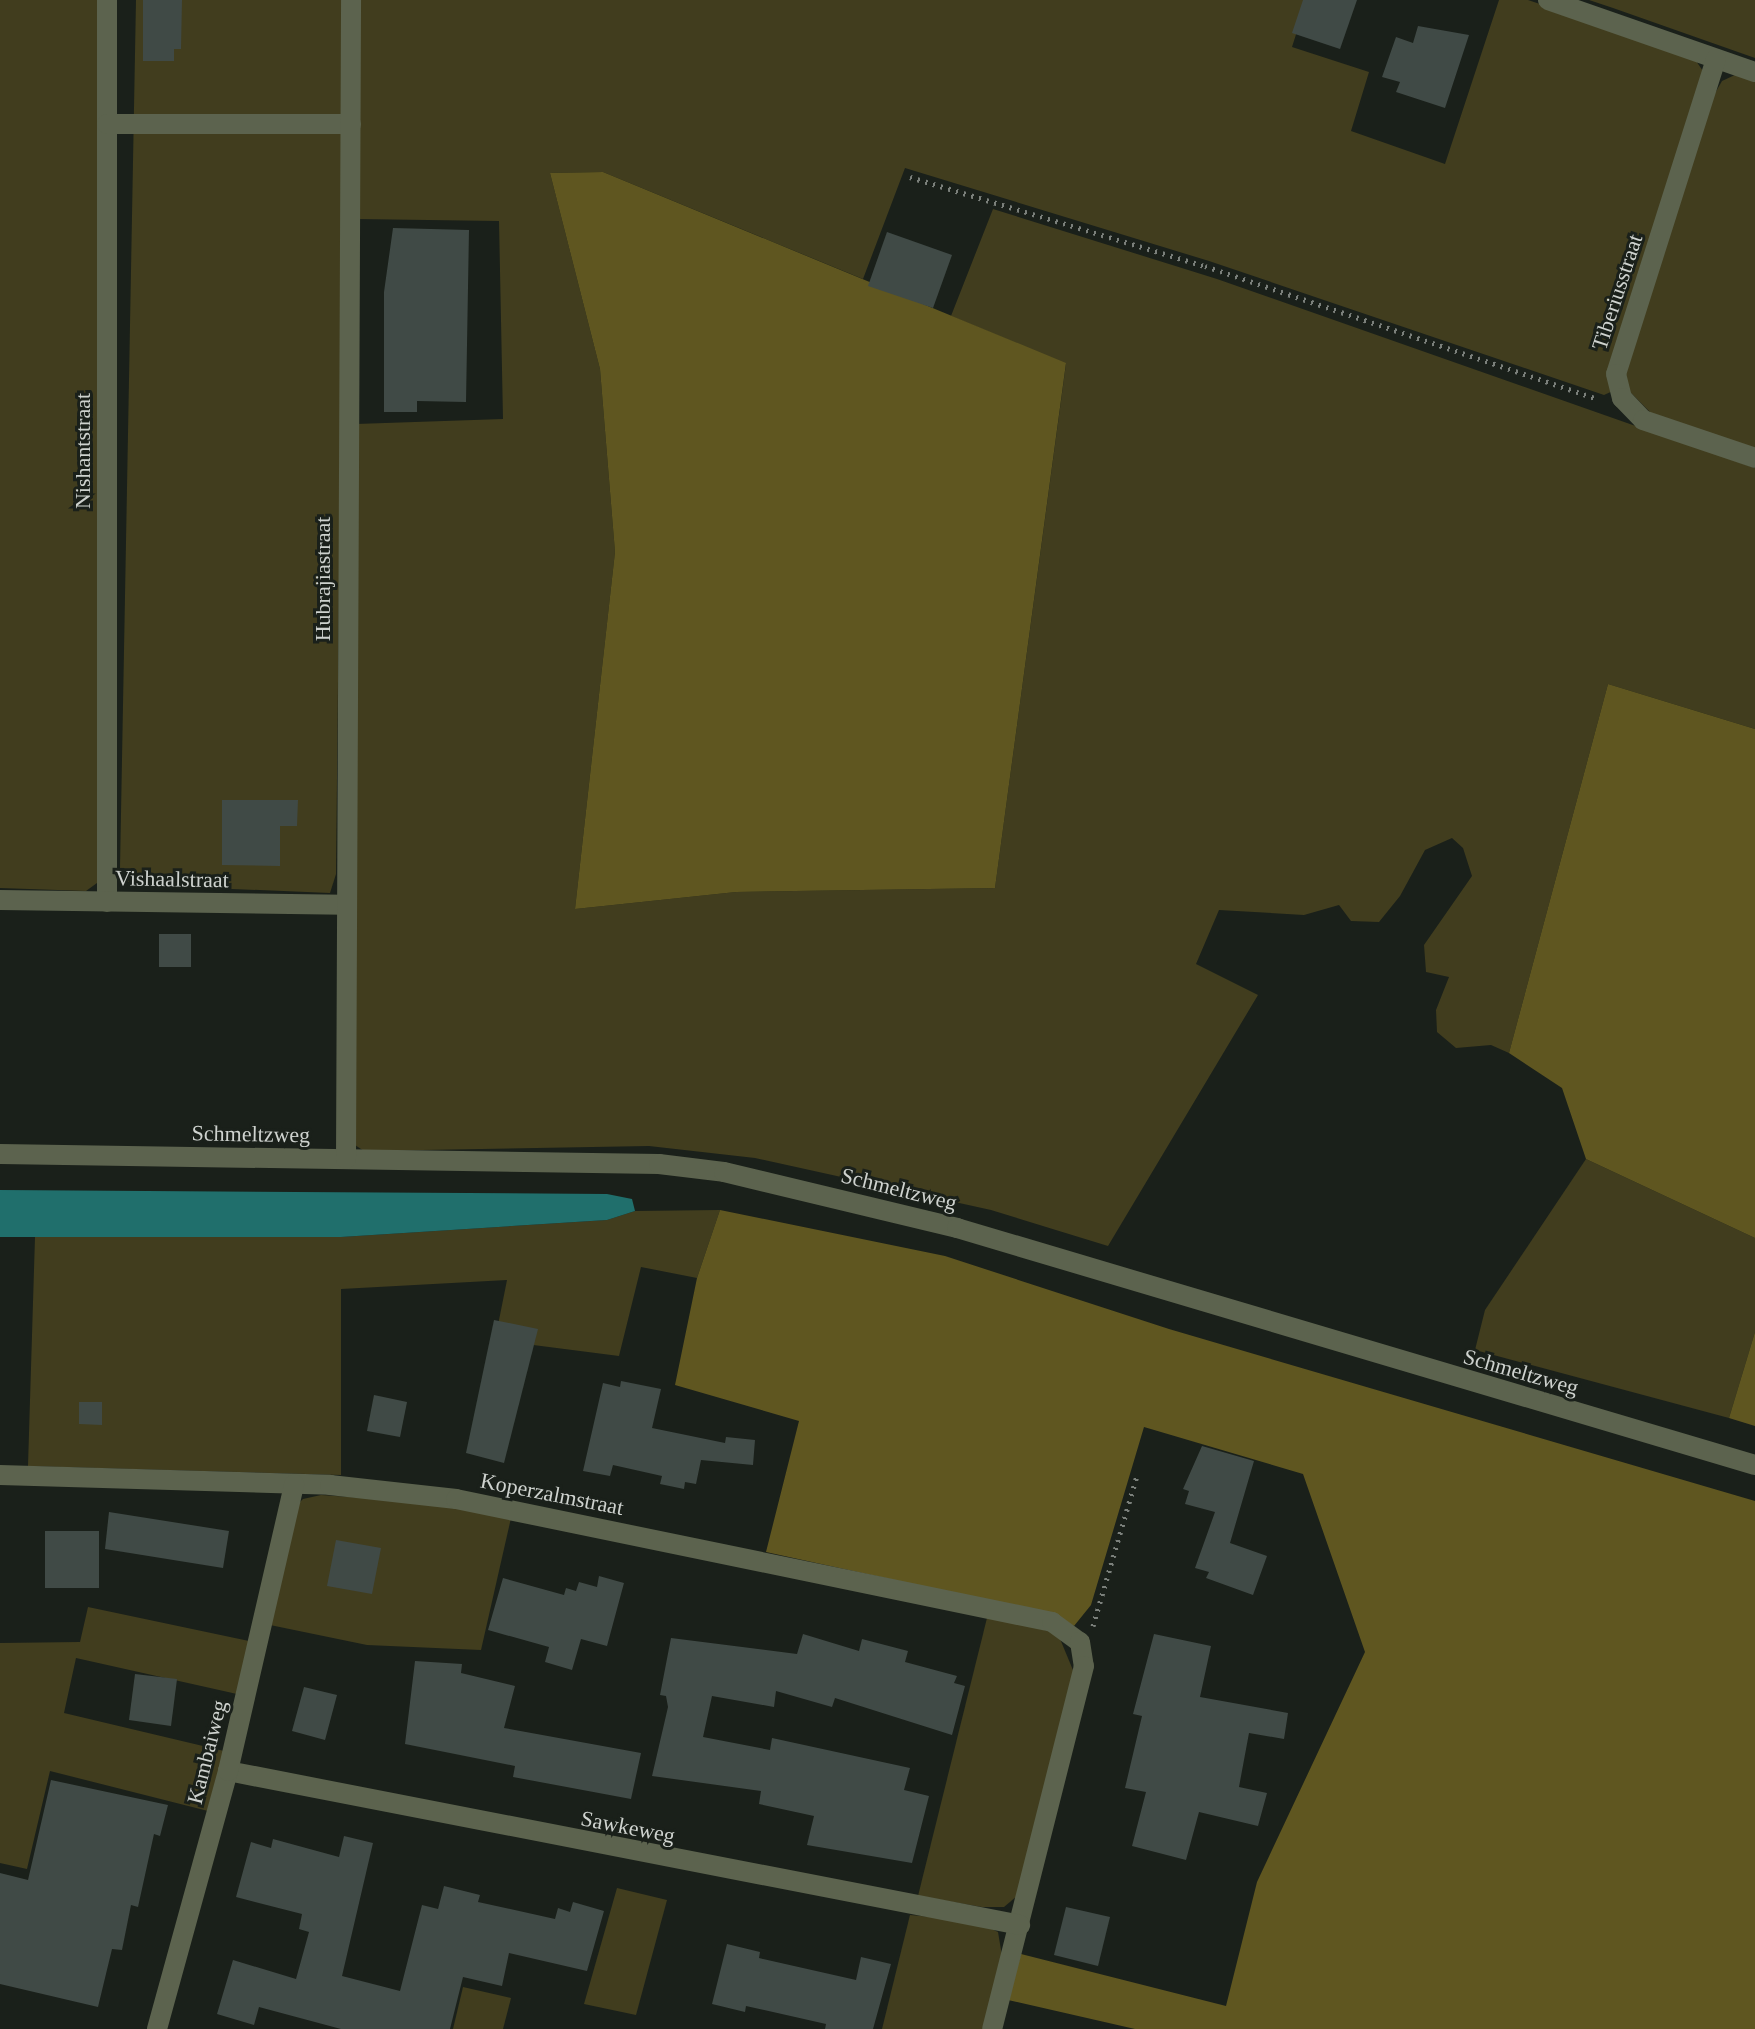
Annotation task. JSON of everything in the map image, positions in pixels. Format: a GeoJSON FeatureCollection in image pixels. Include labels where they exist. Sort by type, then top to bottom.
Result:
{"type":"FeatureCollection","features":[{"type":"Feature","properties":{"kind":"street","name":"Nishantstraat"},"geometry":{"type":"LineString","coordinates":[[107,0],[107,902]]}},
{"type":"Feature","properties":{"kind":"street","name":"Hubrajiastraat"},"geometry":{"type":"LineString","coordinates":[[346,1159],[344,905],[351,0]]}},
{"type":"Feature","properties":{"kind":"street"},"geometry":{"type":"LineString","coordinates":[[1548,0],[1755,72]]}},
{"type":"Feature","properties":{"kind":"street","name":"Tiberiusstraat"},"geometry":{"type":"LineString","coordinates":[[1622,398],[1616,374],[1716,59]]}},
{"type":"Feature","properties":{"kind":"street"},"geometry":{"type":"LineString","coordinates":[[107,124],[351,124]]}},
{"type":"Feature","properties":{"kind":"street"},"geometry":{"type":"LineString","coordinates":[[1622,398],[1643,420],[1755,458]]}},
{"type":"Feature","properties":{"kind":"street","name":"Vishaalstraat"},"geometry":{"type":"LineString","coordinates":[[0,900],[344,905]]}},
{"type":"Feature","properties":{"kind":"street","name":"Schmeltzweg"},"geometry":{"type":"LineString","coordinates":[[0,1154],[659,1164],[724,1172],[972,1232],[1755,1465]]}},
{"type":"Feature","properties":{"kind":"street","name":"Koperzalmstraat"},"geometry":{"type":"LineString","coordinates":[[0,1475],[294,1485],[472,1502],[1052,1622],[1080,1642]]}},
{"type":"Feature","properties":{"kind":"street","name":"Kambaiweg"},"geometry":{"type":"LineString","coordinates":[[157,2029],[228,1771],[294,1485]]}},
{"type":"Feature","properties":{"kind":"street"},"geometry":{"type":"LineString","coordinates":[[992,2029],[1084,1666],[1080,1642]]}},
{"type":"Feature","properties":{"kind":"street","name":"Sawkeweg"},"geometry":{"type":"LineString","coordinates":[[228,1771],[1020,1925]]}},
{"type":"Feature","properties":{"kind":"path"},"geometry":{"type":"LineString","coordinates":[[910,177],[1205,266],[1610,403],[1622,398]]}},
{"type":"Feature","properties":{"kind":"path"},"geometry":{"type":"LineString","coordinates":[[1080,1642],[1095,1622],[1137,1476]]}},
{"type":"Feature","properties":{"kind":"shaded area"},"geometry":{"type":"Polygon","coordinates":[[[0,0],[111,0],[99,866],[97,883],[86,891],[0,888],[0,0]]]}},
{"type":"Feature","properties":{"kind":"shaded area"},"geometry":{"type":"Polygon","coordinates":[[[136,0],[345,0],[336,874],[330,893],[136,885],[124,880],[120,868],[136,0]]]}},
{"type":"Feature","properties":{"kind":"shaded area"},"geometry":{"type":"Polygon","coordinates":[[[357,0],[1307,0],[1292,47],[1369,72],[1351,131],[1445,164],[1499,0],[1528,0],[1692,55],[1705,74],[1615,390],[1604,395],[1209,261],[905,168],[863,279],[603,172],[550,173],[600,369],[615,552],[575,909],[736,892],[995,888],[1066,364],[951,316],[993,209],[1217,279],[1755,468],[1755,729],[1608,684],[1509,1053],[1491,1045],[1456,1048],[1437,1032],[1436,1010],[1449,977],[1426,972],[1424,945],[1472,876],[1463,848],[1452,838],[1425,850],[1400,896],[1379,922],[1351,921],[1339,905],[1304,915],[1219,910],[1196,964],[1258,995],[1108,1246],[991,1210],[755,1158],[649,1146],[364,1151],[355,1145],[356,424],[503,419],[499,221],[357,219],[357,0]]]}},
{"type":"Feature","properties":{"kind":"shaded area"},"geometry":{"type":"Polygon","coordinates":[[[1589,0],[1755,0],[1755,58],[1613,8],[1589,0]]]}},
{"type":"Feature","properties":{"kind":"shaded area"},"geometry":{"type":"Polygon","coordinates":[[[1737,74],[1755,79],[1755,448],[1653,415],[1626,388],[1626,370],[1714,95],[1722,81],[1737,74]]]}},
{"type":"Feature","properties":{"kind":"shaded area"},"geometry":{"type":"Polygon","coordinates":[[[603,172],[1066,363],[995,888],[736,892],[575,909],[615,552],[600,369],[550,173],[603,172]]]}},
{"type":"Feature","properties":{"kind":"shaded area"},"geometry":{"type":"Polygon","coordinates":[[[1608,684],[1755,729],[1755,1238],[1586,1159],[1562,1088],[1509,1053],[1608,684]]]}},
{"type":"Feature","properties":{"kind":"shaded area"},"geometry":{"type":"Polygon","coordinates":[[[1586,1159],[1755,1238],[1755,1332],[1729,1418],[1475,1350],[1485,1310],[1586,1159]]]}},
{"type":"Feature","properties":{"kind":"shaded area"},"geometry":{"type":"Polygon","coordinates":[[[720,1210],[697,1278],[641,1267],[619,1356],[495,1340],[507,1280],[341,1289],[341,1475],[28,1466],[35,1237],[341,1237],[607,1220],[635,1211],[720,1210]]]}},
{"type":"Feature","properties":{"kind":"shaded area"},"geometry":{"type":"Polygon","coordinates":[[[720,1210],[945,1256],[1169,1329],[1755,1501],[1755,2029],[1135,2029],[1008,2000],[1021,1954],[1226,2006],[1257,1882],[1365,1652],[1303,1474],[1144,1427],[1091,1605],[1074,1626],[1050,1614],[766,1552],[799,1421],[675,1385],[697,1278],[720,1210]]]}},
{"type":"Feature","properties":{"kind":"shaded area"},"geometry":{"type":"Polygon","coordinates":[[[1755,1332],[1755,1426],[1729,1418],[1755,1332]]]}},
{"type":"Feature","properties":{"kind":"shaded area"},"geometry":{"type":"Polygon","coordinates":[[[321,1495],[420,1502],[511,1518],[481,1650],[367,1645],[270,1625],[294,1508],[303,1499],[321,1495]]]}},
{"type":"Feature","properties":{"kind":"shaded area"},"geometry":{"type":"Polygon","coordinates":[[[88,1607],[249,1641],[237,1694],[76,1658],[64,1713],[224,1751],[208,1811],[50,1771],[27,1869],[0,1863],[0,1643],[80,1642],[88,1607]]]}},
{"type":"Feature","properties":{"kind":"shaded area"},"geometry":{"type":"Polygon","coordinates":[[[988,1614],[1058,1634],[1075,1675],[1017,1896],[1004,1907],[982,1907],[918,1896],[988,1614]]]}},
{"type":"Feature","properties":{"kind":"shaded area"},"geometry":{"type":"Polygon","coordinates":[[[617,1888],[667,1900],[636,2015],[584,2004],[617,1888]]]}},
{"type":"Feature","properties":{"kind":"shaded area"},"geometry":{"type":"Polygon","coordinates":[[[910,1915],[975,1921],[998,1932],[1002,1956],[983,2029],[882,2029],[910,1915]]]}},
{"type":"Feature","properties":{"kind":"shaded area"},"geometry":{"type":"Polygon","coordinates":[[[463,1987],[511,1998],[503,2029],[453,2029],[463,1987]]]}},
{"type":"Feature","properties":{"kind":"water"},"geometry":{"type":"Polygon","coordinates":[[[0,1190],[607,1194],[632,1199],[635,1211],[607,1220],[341,1237],[0,1237],[0,1190]]]}},
{"type":"Feature","properties":{"kind":"building"},"geometry":{"type":"Polygon","coordinates":[[[143,0],[182,0],[181,49],[174,49],[174,61],[143,61],[143,0]]]}},
{"type":"Feature","properties":{"kind":"building"},"geometry":{"type":"Polygon","coordinates":[[[1303,0],[1357,0],[1340,49],[1292,33],[1303,0]]]}},
{"type":"Feature","properties":{"kind":"building"},"geometry":{"type":"Polygon","coordinates":[[[1418,26],[1469,35],[1445,108],[1396,92],[1400,82],[1382,77],[1396,37],[1413,43],[1418,26]]]}},
{"type":"Feature","properties":{"kind":"building"},"geometry":{"type":"Polygon","coordinates":[[[393,228],[469,230],[466,402],[417,401],[417,412],[384,412],[384,292],[393,228]]]}},
{"type":"Feature","properties":{"kind":"building"},"geometry":{"type":"Polygon","coordinates":[[[887,232],[952,255],[933,308],[868,286],[887,232]]]}},
{"type":"Feature","properties":{"kind":"building"},"geometry":{"type":"Polygon","coordinates":[[[222,800],[298,800],[297,826],[280,826],[280,866],[222,865],[222,800]]]}},
{"type":"Feature","properties":{"kind":"building"},"geometry":{"type":"Polygon","coordinates":[[[159,934],[191,934],[191,967],[159,967],[159,934]]]}},
{"type":"Feature","properties":{"kind":"building"},"geometry":{"type":"Polygon","coordinates":[[[494,1320],[538,1329],[504,1463],[466,1453],[494,1320]]]}},
{"type":"Feature","properties":{"kind":"building"},"geometry":{"type":"Polygon","coordinates":[[[621,1381],[661,1389],[652,1428],[725,1443],[726,1437],[755,1440],[753,1465],[701,1460],[696,1484],[685,1482],[684,1489],[660,1484],[662,1476],[613,1465],[610,1476],[583,1471],[603,1383],[620,1387],[621,1381]]]}},
{"type":"Feature","properties":{"kind":"building"},"geometry":{"type":"Polygon","coordinates":[[[374,1395],[407,1402],[400,1437],[367,1431],[374,1395]]]}},
{"type":"Feature","properties":{"kind":"building"},"geometry":{"type":"Polygon","coordinates":[[[79,1402],[102,1402],[102,1425],[79,1424],[79,1402]]]}},
{"type":"Feature","properties":{"kind":"building"},"geometry":{"type":"Polygon","coordinates":[[[1202,1446],[1254,1461],[1230,1543],[1267,1556],[1253,1595],[1206,1578],[1209,1572],[1195,1568],[1215,1512],[1185,1504],[1189,1491],[1183,1489],[1202,1446]]]}},
{"type":"Feature","properties":{"kind":"building"},"geometry":{"type":"Polygon","coordinates":[[[109,1512],[229,1531],[223,1568],[105,1549],[109,1512]]]}},
{"type":"Feature","properties":{"kind":"building"},"geometry":{"type":"Polygon","coordinates":[[[45,1531],[99,1531],[99,1588],[45,1588],[45,1531]]]}},
{"type":"Feature","properties":{"kind":"building"},"geometry":{"type":"Polygon","coordinates":[[[336,1540],[381,1548],[372,1594],[327,1586],[336,1540]]]}},
{"type":"Feature","properties":{"kind":"building"},"geometry":{"type":"Polygon","coordinates":[[[599,1576],[624,1583],[607,1646],[581,1639],[572,1670],[545,1662],[549,1647],[488,1630],[503,1578],[564,1595],[566,1588],[576,1591],[579,1582],[597,1587],[599,1576]]]}},
{"type":"Feature","properties":{"kind":"building"},"geometry":{"type":"Polygon","coordinates":[[[803,1634],[859,1651],[862,1639],[908,1651],[905,1662],[957,1676],[954,1683],[965,1686],[952,1735],[835,1698],[832,1707],[776,1691],[774,1707],[712,1696],[703,1737],[770,1750],[772,1738],[910,1768],[904,1790],[929,1796],[912,1863],[807,1845],[814,1816],[759,1804],[761,1791],[652,1776],[668,1707],[666,1696],[660,1695],[671,1638],[797,1654],[803,1634]]]}},
{"type":"Feature","properties":{"kind":"building"},"geometry":{"type":"Polygon","coordinates":[[[1154,1634],[1211,1646],[1200,1697],[1288,1713],[1284,1739],[1249,1733],[1239,1787],[1267,1793],[1258,1826],[1199,1812],[1186,1860],[1132,1846],[1146,1792],[1125,1788],[1142,1716],[1133,1714],[1154,1634]]]}},
{"type":"Feature","properties":{"kind":"building"},"geometry":{"type":"Polygon","coordinates":[[[415,1661],[462,1664],[461,1673],[515,1686],[504,1728],[641,1753],[631,1799],[513,1777],[515,1766],[405,1744],[415,1661]]]}},
{"type":"Feature","properties":{"kind":"building"},"geometry":{"type":"Polygon","coordinates":[[[135,1674],[177,1679],[171,1726],[129,1720],[135,1674]]]}},
{"type":"Feature","properties":{"kind":"building"},"geometry":{"type":"Polygon","coordinates":[[[304,1687],[337,1695],[325,1740],[292,1731],[304,1687]]]}},
{"type":"Feature","properties":{"kind":"building"},"geometry":{"type":"Polygon","coordinates":[[[51,1780],[168,1805],[160,1836],[154,1834],[138,1907],[131,1905],[122,1950],[112,1949],[98,2007],[0,1984],[0,1873],[28,1880],[51,1780]]]}},
{"type":"Feature","properties":{"kind":"building"},"geometry":{"type":"Polygon","coordinates":[[[344,1836],[373,1843],[342,1976],[400,1991],[422,1905],[438,1909],[444,1886],[480,1895],[478,1902],[555,1919],[558,1908],[570,1912],[573,1902],[604,1911],[587,1971],[509,1953],[502,1986],[463,1977],[450,2029],[341,2029],[259,2007],[254,2025],[217,2014],[233,1960],[296,1979],[309,1932],[299,1929],[302,1914],[236,1897],[251,1842],[271,1848],[273,1839],[339,1857],[344,1836]]]}},
{"type":"Feature","properties":{"kind":"building"},"geometry":{"type":"Polygon","coordinates":[[[1066,1907],[1110,1917],[1098,1966],[1054,1955],[1066,1907]]]}},
{"type":"Feature","properties":{"kind":"building"},"geometry":{"type":"Polygon","coordinates":[[[727,1944],[760,1952],[759,1958],[856,1980],[861,1957],[891,1964],[873,2029],[825,2029],[826,2024],[746,2006],[745,2012],[712,2004],[727,1944]]]}}]}
